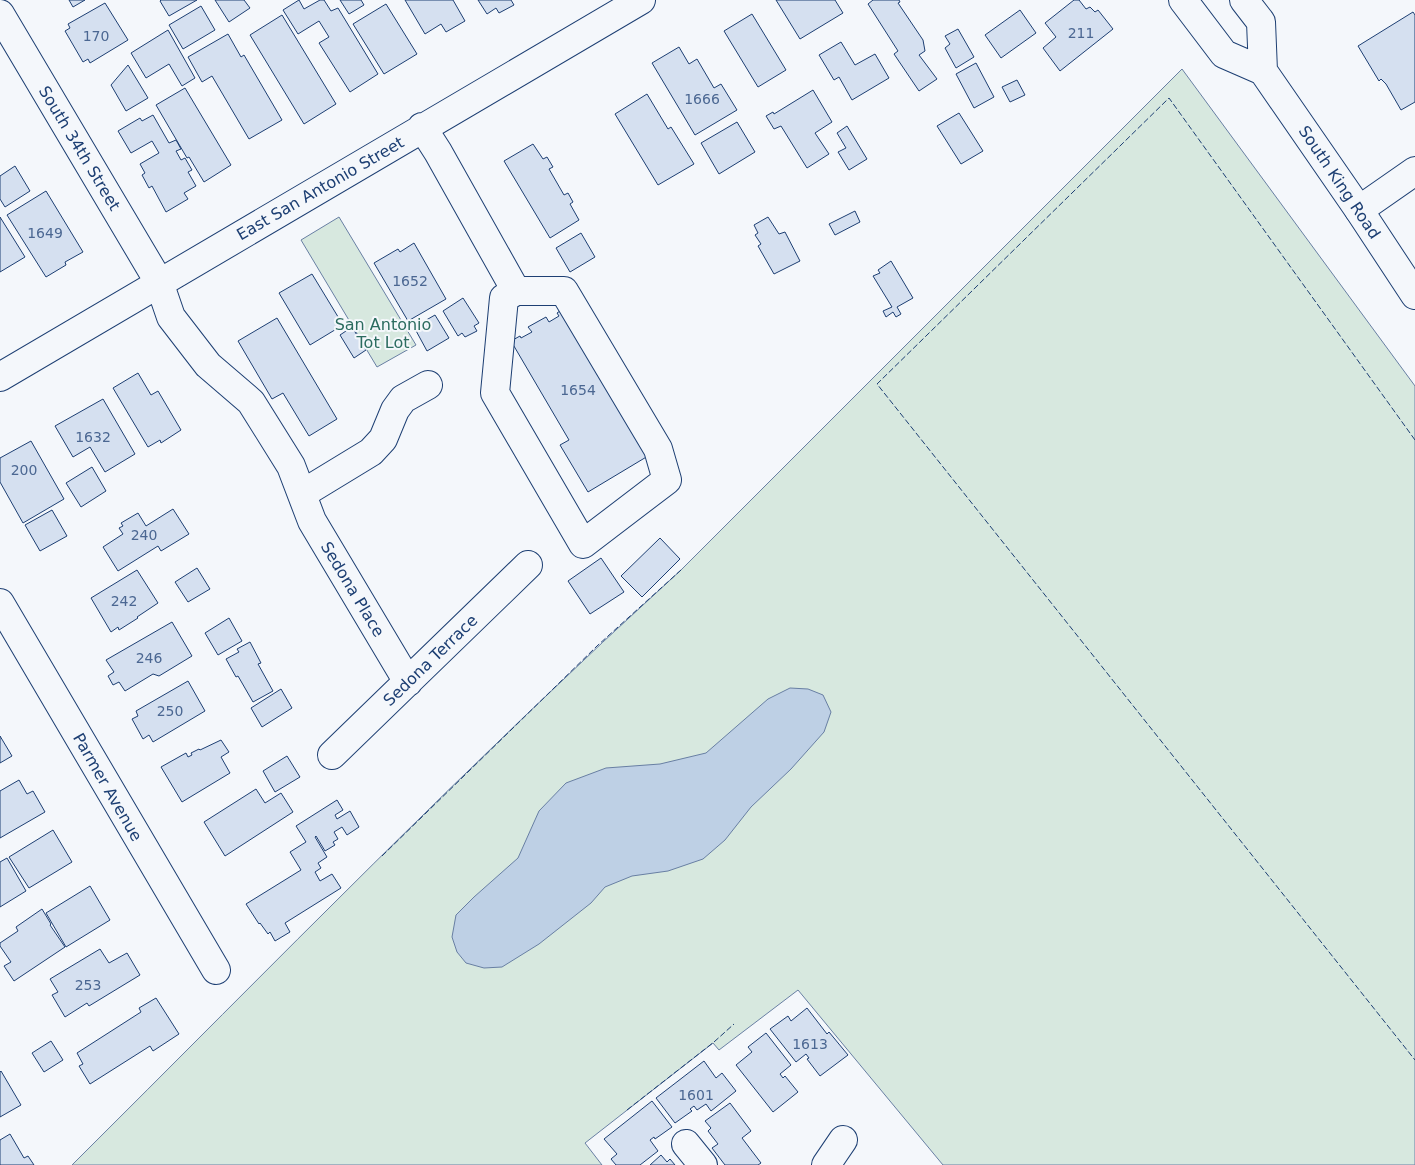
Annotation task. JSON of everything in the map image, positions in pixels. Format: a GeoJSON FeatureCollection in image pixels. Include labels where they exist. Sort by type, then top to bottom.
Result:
{"type":"FeatureCollection","features":[{"type":"Feature","properties":{"kind":"street","name":"East San Antonio Street"},"geometry":{"type":"LineString","coordinates":[[0,377],[640,0]]}},
{"type":"Feature","properties":{"kind":"street"},"geometry":{"type":"LineString","coordinates":[[1183,0],[1224,54],[1263,70],[1261,22],[1244,0]]}},
{"type":"Feature","properties":{"kind":"street","name":"South 34th Street"},"geometry":{"type":"LineString","coordinates":[[0,14],[159,282]]}},
{"type":"Feature","properties":{"kind":"street","name":"South King Road"},"geometry":{"type":"LineString","coordinates":[[1263,70],[1415,295]]}},
{"type":"Feature","properties":{"kind":"street"},"geometry":{"type":"LineString","coordinates":[[422,127],[516,291]]}},
{"type":"Feature","properties":{"kind":"street"},"geometry":{"type":"LineString","coordinates":[[1359,210],[1415,171]]}},
{"type":"Feature","properties":{"kind":"street","name":"Sedona Place"},"geometry":{"type":"LineString","coordinates":[[159,282],[171,317],[208,365],[252,402],[291,466],[312,521],[408,682]]}},
{"type":"Feature","properties":{"kind":"street"},"geometry":{"type":"LineString","coordinates":[[516,291],[564,291],[658,449],[667,480],[583,544],[495,393],[504,298],[516,291]]}},
{"type":"Feature","properties":{"kind":"street"},"geometry":{"type":"LineString","coordinates":[[302,494],[371,452],[383,439],[395,410],[403,400],[428,385]]}},
{"type":"Feature","properties":{"kind":"street","name":"Sedona Terrace"},"geometry":{"type":"LineString","coordinates":[[332,755],[528,565]]}},
{"type":"Feature","properties":{"kind":"street","name":"Parmer Avenue"},"geometry":{"type":"LineString","coordinates":[[0,604],[216,970]]}},
{"type":"Feature","properties":{"kind":"street"},"geometry":{"type":"LineString","coordinates":[[826,1165],[843,1140]]}},
{"type":"Feature","properties":{"kind":"street"},"geometry":{"type":"LineString","coordinates":[[686,1144],[703,1165]]}},
{"type":"Feature","properties":{"kind":"green space"},"geometry":{"type":"Polygon","coordinates":[[[1182,69],[1415,386],[1415,1165],[943,1165],[798,990],[719,1050],[713,1043],[585,1143],[602,1165],[72,1165],[449,789],[681,570],[1182,69]]]}},
{"type":"Feature","properties":{"kind":"green space","name":"San Antonio Tot Lot"},"geometry":{"type":"Polygon","coordinates":[[[339,217],[416,345],[377,367],[301,240],[339,217]]]}},
{"type":"Feature","properties":{"kind":"water"},"geometry":{"type":"Polygon","coordinates":[[[790,688],[808,689],[823,695],[831,712],[824,732],[791,769],[751,807],[725,840],[703,859],[668,871],[632,876],[605,887],[591,903],[539,944],[502,967],[484,968],[466,963],[457,952],[452,937],[456,915],[518,858],[539,811],[566,783],[606,768],[660,764],[706,753],[768,699],[790,688]]]}},
{"type":"Feature","properties":{"kind":"building"},"geometry":{"type":"Polygon","coordinates":[[[69,0],[85,0],[73,7],[69,0]]]}},
{"type":"Feature","properties":{"kind":"building"},"geometry":{"type":"Polygon","coordinates":[[[161,0],[197,0],[169,16],[161,0]]]}},
{"type":"Feature","properties":{"kind":"building"},"geometry":{"type":"Polygon","coordinates":[[[215,0],[244,0],[250,8],[229,22],[215,0]]]}},
{"type":"Feature","properties":{"kind":"building"},"geometry":{"type":"Polygon","coordinates":[[[299,0],[304,9],[320,0],[324,0],[331,11],[338,8],[378,74],[350,92],[319,43],[329,37],[319,21],[298,34],[283,10],[299,0]]]}},
{"type":"Feature","properties":{"kind":"building"},"geometry":{"type":"Polygon","coordinates":[[[340,0],[361,0],[364,5],[349,14],[340,0]]]}},
{"type":"Feature","properties":{"kind":"building"},"geometry":{"type":"Polygon","coordinates":[[[405,0],[453,0],[465,21],[446,32],[441,24],[425,34],[405,0]]]}},
{"type":"Feature","properties":{"kind":"building"},"geometry":{"type":"Polygon","coordinates":[[[478,0],[511,0],[514,5],[499,13],[496,8],[487,14],[478,0]]]}},
{"type":"Feature","properties":{"kind":"building"},"geometry":{"type":"Polygon","coordinates":[[[776,0],[835,0],[843,13],[800,39],[776,0]]]}},
{"type":"Feature","properties":{"kind":"building"},"geometry":{"type":"Polygon","coordinates":[[[873,0],[899,0],[900,2],[898,3],[923,40],[925,51],[919,55],[937,79],[919,91],[894,54],[898,51],[868,4],[873,0]]]}},
{"type":"Feature","properties":{"kind":"building"},"geometry":{"type":"Polygon","coordinates":[[[1074,0],[1079,0],[1086,9],[1090,7],[1095,12],[1098,10],[1113,29],[1060,71],[1043,48],[1056,37],[1045,23],[1074,0]]]}},
{"type":"Feature","properties":{"kind":"building"},"geometry":{"type":"Polygon","coordinates":[[[105,3],[128,40],[90,63],[88,59],[83,62],[65,31],[70,28],[68,24],[105,3]]]}},
{"type":"Feature","properties":{"kind":"building"},"geometry":{"type":"Polygon","coordinates":[[[386,4],[417,54],[384,74],[353,24],[386,4]]]}},
{"type":"Feature","properties":{"kind":"building"},"geometry":{"type":"Polygon","coordinates":[[[201,6],[215,30],[183,49],[169,25],[201,6]]]}},
{"type":"Feature","properties":{"kind":"building"},"geometry":{"type":"Polygon","coordinates":[[[1020,10],[1036,33],[1001,58],[985,35],[1020,10]]]}},
{"type":"Feature","properties":{"kind":"building"},"geometry":{"type":"Polygon","coordinates":[[[1413,12],[1415,15],[1415,102],[1401,110],[1386,84],[1381,79],[1379,81],[1358,46],[1413,12]]]}},
{"type":"Feature","properties":{"kind":"building"},"geometry":{"type":"Polygon","coordinates":[[[752,14],[786,70],[758,87],[724,31],[752,14]]]}},
{"type":"Feature","properties":{"kind":"building"},"geometry":{"type":"Polygon","coordinates":[[[282,15],[336,104],[304,124],[250,35],[282,15]]]}},
{"type":"Feature","properties":{"kind":"building"},"geometry":{"type":"Polygon","coordinates":[[[958,29],[974,57],[956,68],[945,48],[950,44],[945,36],[958,29]]]}},
{"type":"Feature","properties":{"kind":"building"},"geometry":{"type":"Polygon","coordinates":[[[168,30],[195,78],[182,86],[169,64],[146,78],[131,53],[168,30]]]}},
{"type":"Feature","properties":{"kind":"building"},"geometry":{"type":"Polygon","coordinates":[[[228,34],[241,57],[244,55],[282,120],[249,139],[212,76],[202,82],[188,57],[228,34]]]}},
{"type":"Feature","properties":{"kind":"building"},"geometry":{"type":"Polygon","coordinates":[[[841,42],[855,65],[875,54],[889,78],[852,100],[839,77],[834,80],[819,55],[841,42]]]}},
{"type":"Feature","properties":{"kind":"building"},"geometry":{"type":"Polygon","coordinates":[[[679,47],[689,64],[697,59],[714,88],[721,84],[737,110],[695,135],[652,63],[679,47]]]}},
{"type":"Feature","properties":{"kind":"building"},"geometry":{"type":"Polygon","coordinates":[[[976,63],[994,97],[974,108],[956,74],[976,63]]]}},
{"type":"Feature","properties":{"kind":"building"},"geometry":{"type":"Polygon","coordinates":[[[128,65],[148,98],[126,111],[111,85],[128,65]]]}},
{"type":"Feature","properties":{"kind":"building"},"geometry":{"type":"Polygon","coordinates":[[[1017,80],[1025,95],[1010,102],[1002,87],[1017,80]]]}},
{"type":"Feature","properties":{"kind":"building"},"geometry":{"type":"Polygon","coordinates":[[[185,88],[231,165],[204,182],[189,157],[187,158],[156,105],[185,88]]]}},
{"type":"Feature","properties":{"kind":"building"},"geometry":{"type":"Polygon","coordinates":[[[813,90],[832,122],[815,133],[829,154],[807,168],[781,126],[774,129],[766,116],[773,112],[774,114],[813,90]]]}},
{"type":"Feature","properties":{"kind":"building"},"geometry":{"type":"Polygon","coordinates":[[[647,94],[668,129],[671,127],[694,164],[658,185],[615,114],[647,94]]]}},
{"type":"Feature","properties":{"kind":"building"},"geometry":{"type":"Polygon","coordinates":[[[959,113],[983,151],[961,164],[937,126],[959,113]]]}},
{"type":"Feature","properties":{"kind":"building"},"geometry":{"type":"Polygon","coordinates":[[[153,115],[169,143],[176,140],[181,149],[176,151],[181,160],[185,158],[192,170],[188,172],[196,186],[184,193],[188,199],[166,212],[152,186],[149,188],[142,175],[145,173],[140,164],[159,153],[152,141],[131,153],[118,131],[140,118],[142,121],[153,115]]]}},
{"type":"Feature","properties":{"kind":"building"},"geometry":{"type":"Polygon","coordinates":[[[737,122],[755,152],[719,174],[701,143],[737,122]]]}},
{"type":"Feature","properties":{"kind":"building"},"geometry":{"type":"Polygon","coordinates":[[[847,126],[867,159],[849,170],[838,152],[846,148],[837,133],[847,126]]]}},
{"type":"Feature","properties":{"kind":"building"},"geometry":{"type":"Polygon","coordinates":[[[533,144],[543,159],[547,157],[553,167],[549,169],[564,195],[568,193],[573,202],[570,204],[579,220],[550,238],[504,161],[533,144]]]}},
{"type":"Feature","properties":{"kind":"building"},"geometry":{"type":"Polygon","coordinates":[[[15,166],[30,191],[5,207],[0,199],[0,176],[15,166]]]}},
{"type":"Feature","properties":{"kind":"building"},"geometry":{"type":"Polygon","coordinates":[[[46,191],[83,252],[65,262],[66,265],[46,277],[7,215],[46,191]]]}},
{"type":"Feature","properties":{"kind":"building"},"geometry":{"type":"Polygon","coordinates":[[[855,211],[860,222],[835,235],[829,224],[855,211]]]}},
{"type":"Feature","properties":{"kind":"building"},"geometry":{"type":"Polygon","coordinates":[[[0,217],[25,257],[0,272],[0,217]]]}},
{"type":"Feature","properties":{"kind":"building"},"geometry":{"type":"Polygon","coordinates":[[[768,217],[779,234],[785,232],[800,261],[774,274],[758,246],[761,244],[755,235],[758,233],[754,225],[768,217]]]}},
{"type":"Feature","properties":{"kind":"building"},"geometry":{"type":"Polygon","coordinates":[[[581,233],[595,257],[570,272],[556,248],[581,233]]]}},
{"type":"Feature","properties":{"kind":"building"},"geometry":{"type":"Polygon","coordinates":[[[414,243],[446,299],[408,321],[374,263],[398,249],[400,252],[414,243]]]}},
{"type":"Feature","properties":{"kind":"building"},"geometry":{"type":"Polygon","coordinates":[[[891,261],[913,298],[897,307],[901,314],[896,317],[893,312],[886,317],[883,311],[892,307],[873,276],[880,273],[878,270],[891,261]]]}},
{"type":"Feature","properties":{"kind":"building"},"geometry":{"type":"Polygon","coordinates":[[[312,274],[343,325],[310,345],[279,293],[312,274]]]}},
{"type":"Feature","properties":{"kind":"building"},"geometry":{"type":"Polygon","coordinates":[[[463,298],[479,323],[474,326],[477,331],[465,337],[462,333],[458,336],[443,311],[463,298]]]}},
{"type":"Feature","properties":{"kind":"building"},"geometry":{"type":"Polygon","coordinates":[[[566,307],[653,453],[588,492],[560,445],[569,440],[511,341],[532,332],[528,327],[546,317],[549,322],[559,316],[557,313],[566,307]]]}},
{"type":"Feature","properties":{"kind":"building"},"geometry":{"type":"Polygon","coordinates":[[[435,315],[449,338],[427,351],[414,327],[435,315]]]}},
{"type":"Feature","properties":{"kind":"building"},"geometry":{"type":"Polygon","coordinates":[[[277,318],[337,419],[309,436],[283,393],[272,399],[238,341],[277,318]]]}},
{"type":"Feature","properties":{"kind":"building"},"geometry":{"type":"Polygon","coordinates":[[[352,327],[366,350],[354,358],[340,335],[352,327]]]}},
{"type":"Feature","properties":{"kind":"building"},"geometry":{"type":"Polygon","coordinates":[[[138,373],[151,395],[158,391],[181,430],[161,443],[160,440],[148,447],[113,388],[138,373]]]}},
{"type":"Feature","properties":{"kind":"building"},"geometry":{"type":"Polygon","coordinates":[[[103,399],[135,454],[105,472],[90,447],[73,457],[55,426],[103,399]]]}},
{"type":"Feature","properties":{"kind":"building"},"geometry":{"type":"Polygon","coordinates":[[[31,441],[64,499],[23,523],[0,482],[0,458],[31,441]]]}},
{"type":"Feature","properties":{"kind":"building"},"geometry":{"type":"Polygon","coordinates":[[[92,467],[106,491],[81,507],[66,483],[92,467]]]}},
{"type":"Feature","properties":{"kind":"building"},"geometry":{"type":"Polygon","coordinates":[[[173,509],[189,534],[161,551],[158,546],[118,571],[103,547],[123,534],[119,528],[123,526],[121,523],[138,513],[146,526],[173,509]]]}},
{"type":"Feature","properties":{"kind":"building"},"geometry":{"type":"Polygon","coordinates":[[[52,510],[67,536],[40,551],[25,525],[52,510]]]}},
{"type":"Feature","properties":{"kind":"building"},"geometry":{"type":"Polygon","coordinates":[[[660,538],[680,559],[642,597],[621,576],[660,538]]]}},
{"type":"Feature","properties":{"kind":"building"},"geometry":{"type":"Polygon","coordinates":[[[601,558],[624,592],[590,614],[568,581],[601,558]]]}},
{"type":"Feature","properties":{"kind":"building"},"geometry":{"type":"Polygon","coordinates":[[[197,568],[210,589],[188,602],[175,582],[197,568]]]}},
{"type":"Feature","properties":{"kind":"building"},"geometry":{"type":"Polygon","coordinates":[[[137,570],[158,603],[119,630],[118,627],[111,632],[91,598],[137,570]]]}},
{"type":"Feature","properties":{"kind":"building"},"geometry":{"type":"Polygon","coordinates":[[[229,618],[242,641],[218,655],[205,633],[229,618]]]}},
{"type":"Feature","properties":{"kind":"building"},"geometry":{"type":"Polygon","coordinates":[[[172,622],[192,656],[159,676],[153,674],[125,691],[119,682],[113,685],[108,676],[114,672],[106,660],[172,622]]]}},
{"type":"Feature","properties":{"kind":"building"},"geometry":{"type":"Polygon","coordinates":[[[250,642],[261,663],[258,664],[273,691],[253,702],[226,659],[239,652],[237,649],[250,642]]]}},
{"type":"Feature","properties":{"kind":"building"},"geometry":{"type":"Polygon","coordinates":[[[188,681],[205,711],[153,742],[149,735],[143,739],[132,719],[138,716],[136,711],[188,681]]]}},
{"type":"Feature","properties":{"kind":"building"},"geometry":{"type":"Polygon","coordinates":[[[281,689],[292,708],[262,727],[251,708],[281,689]]]}},
{"type":"Feature","properties":{"kind":"building"},"geometry":{"type":"Polygon","coordinates":[[[0,736],[12,756],[0,763],[0,736]]]}},
{"type":"Feature","properties":{"kind":"building"},"geometry":{"type":"Polygon","coordinates":[[[221,740],[229,752],[221,757],[230,773],[182,802],[161,767],[186,753],[188,757],[192,755],[191,753],[221,740]]]}},
{"type":"Feature","properties":{"kind":"building"},"geometry":{"type":"Polygon","coordinates":[[[287,756],[300,777],[275,792],[263,771],[287,756]]]}},
{"type":"Feature","properties":{"kind":"building"},"geometry":{"type":"Polygon","coordinates":[[[19,780],[27,794],[33,791],[45,812],[0,838],[0,791],[19,780]]]}},
{"type":"Feature","properties":{"kind":"building"},"geometry":{"type":"Polygon","coordinates":[[[256,789],[265,803],[281,793],[293,812],[225,856],[204,822],[256,789]]]}},
{"type":"Feature","properties":{"kind":"building"},"geometry":{"type":"Polygon","coordinates":[[[337,800],[343,810],[335,815],[337,819],[350,811],[359,827],[347,835],[342,827],[334,832],[338,839],[333,842],[335,845],[325,851],[315,837],[327,857],[318,863],[321,868],[315,872],[320,881],[332,874],[341,888],[285,923],[290,932],[275,941],[270,932],[268,934],[259,924],[246,904],[301,870],[290,852],[306,842],[296,826],[337,800]]]}},
{"type":"Feature","properties":{"kind":"building"},"geometry":{"type":"Polygon","coordinates":[[[53,830],[72,862],[29,888],[9,857],[53,830]]]}},
{"type":"Feature","properties":{"kind":"building"},"geometry":{"type":"Polygon","coordinates":[[[7,858],[26,891],[0,907],[0,862],[7,858]]]}},
{"type":"Feature","properties":{"kind":"building"},"geometry":{"type":"Polygon","coordinates":[[[90,886],[110,920],[66,947],[46,913],[90,886]]]}},
{"type":"Feature","properties":{"kind":"building"},"geometry":{"type":"Polygon","coordinates":[[[42,909],[65,947],[14,981],[4,966],[11,962],[0,946],[0,943],[18,931],[16,927],[42,909]]]}},
{"type":"Feature","properties":{"kind":"building"},"geometry":{"type":"Polygon","coordinates":[[[100,949],[109,963],[127,953],[140,975],[89,1006],[87,1003],[65,1017],[52,995],[58,992],[50,979],[100,949]]]}},
{"type":"Feature","properties":{"kind":"building"},"geometry":{"type":"Polygon","coordinates":[[[156,998],[179,1034],[153,1051],[150,1046],[90,1084],[79,1066],[83,1064],[77,1053],[141,1012],[139,1008],[156,998]]]}},
{"type":"Feature","properties":{"kind":"building"},"geometry":{"type":"Polygon","coordinates":[[[807,1008],[827,1034],[829,1032],[848,1055],[820,1076],[807,1059],[809,1058],[806,1054],[796,1062],[770,1029],[788,1016],[791,1021],[807,1008]]]}},
{"type":"Feature","properties":{"kind":"building"},"geometry":{"type":"Polygon","coordinates":[[[766,1033],[791,1065],[780,1074],[783,1078],[785,1076],[798,1092],[773,1112],[736,1065],[752,1052],[748,1047],[766,1033]]]}},
{"type":"Feature","properties":{"kind":"building"},"geometry":{"type":"Polygon","coordinates":[[[51,1041],[63,1060],[44,1072],[32,1053],[51,1041]]]}},
{"type":"Feature","properties":{"kind":"building"},"geometry":{"type":"Polygon","coordinates":[[[704,1061],[716,1078],[722,1073],[736,1091],[711,1111],[706,1104],[697,1110],[694,1106],[690,1109],[692,1111],[675,1123],[656,1098],[704,1061]]]}},
{"type":"Feature","properties":{"kind":"building"},"geometry":{"type":"Polygon","coordinates":[[[0,1072],[21,1105],[0,1117],[0,1072]]]}},
{"type":"Feature","properties":{"kind":"building"},"geometry":{"type":"Polygon","coordinates":[[[652,1101],[672,1127],[655,1139],[654,1137],[650,1140],[658,1151],[640,1165],[616,1165],[611,1159],[617,1154],[604,1139],[652,1101]]]}},
{"type":"Feature","properties":{"kind":"building"},"geometry":{"type":"Polygon","coordinates":[[[730,1103],[751,1131],[742,1138],[761,1163],[758,1165],[725,1165],[712,1148],[718,1144],[708,1131],[711,1128],[705,1121],[730,1103]]]}},
{"type":"Feature","properties":{"kind":"building"},"geometry":{"type":"Polygon","coordinates":[[[10,1134],[24,1158],[28,1156],[34,1165],[0,1165],[0,1140],[10,1134]]]}},
{"type":"Feature","properties":{"kind":"building"},"geometry":{"type":"Polygon","coordinates":[[[661,1155],[667,1162],[670,1159],[675,1165],[650,1165],[661,1155]]]}},
{"type":"Feature","properties":{"kind":"fence"},"geometry":{"type":"LineString","coordinates":[[1415,440],[1169,98],[877,384],[1415,1060]]}},
{"type":"Feature","properties":{"kind":"fence"},"geometry":{"type":"LineString","coordinates":[[382,856],[597,646],[681,570]]}},
{"type":"Feature","properties":{"kind":"fence"},"geometry":{"type":"LineString","coordinates":[[627,1110],[714,1042],[734,1024]]}}]}
